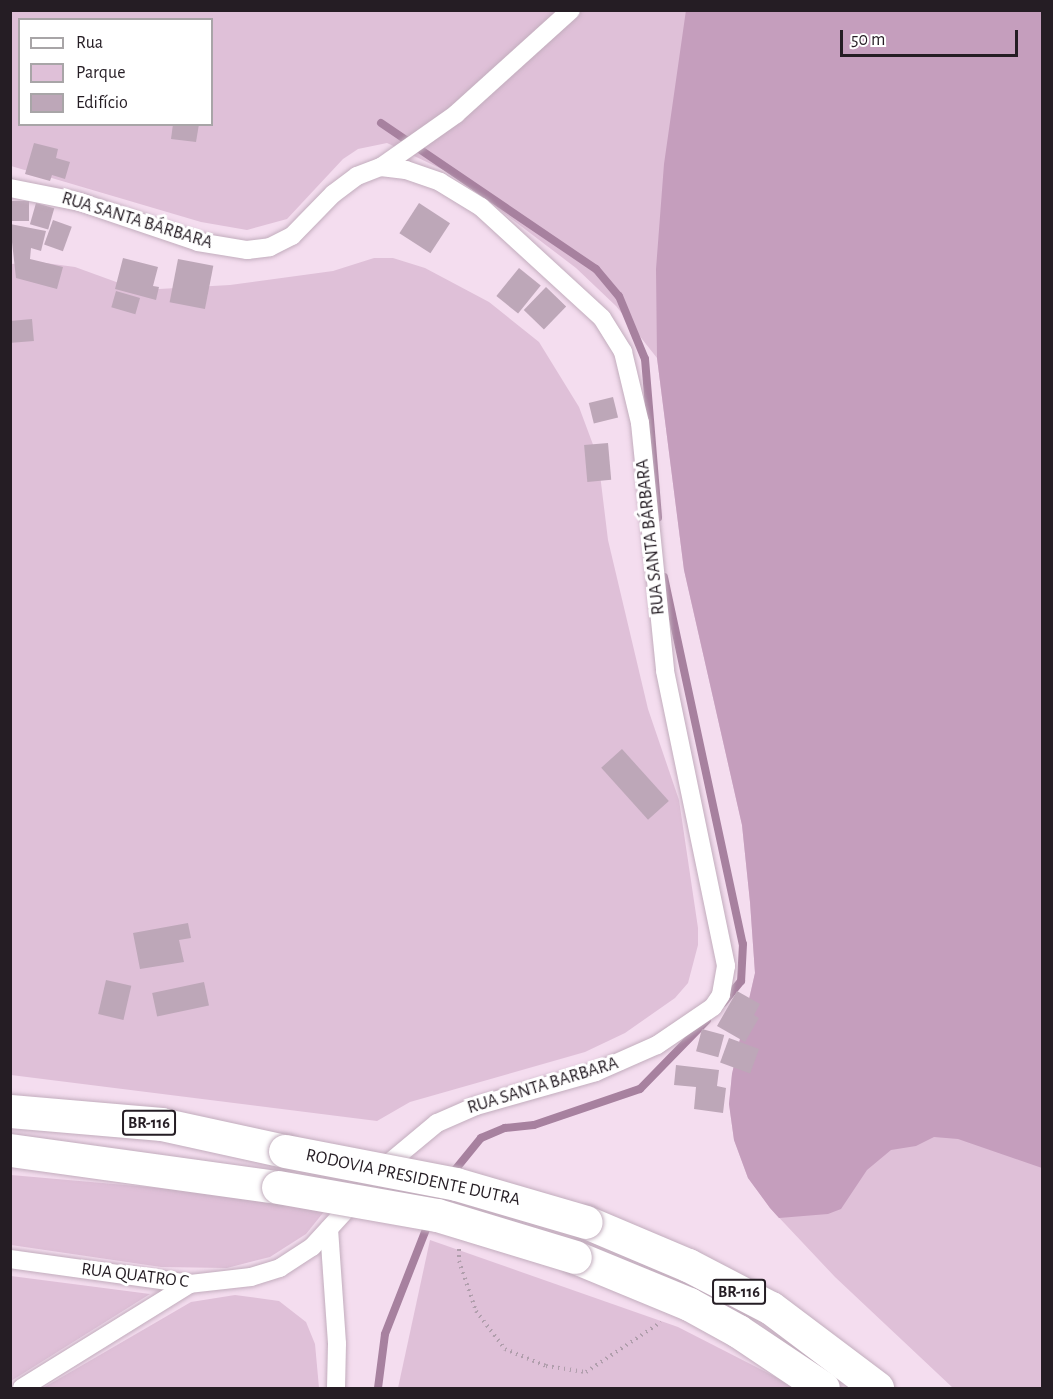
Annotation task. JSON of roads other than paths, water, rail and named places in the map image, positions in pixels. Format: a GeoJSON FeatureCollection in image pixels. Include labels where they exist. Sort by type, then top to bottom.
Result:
{"type":"FeatureCollection","features":[{"type":"Feature","properties":{"kind":"highway","name":"RODOVIA PRESIDENTE DUTRA"},"geometry":{"type":"LineString","coordinates":[[10,1111],[161,1124],[456,1184],[586,1222],[688,1265],[771,1308],[877,1389]]}},
{"type":"Feature","properties":{"kind":"highway","name":"RODOVIA PRESIDENTE DUTRA"},"geometry":{"type":"LineString","coordinates":[[10,1150],[382,1202],[437,1215],[575,1257],[689,1304],[738,1330],[823,1389]]}},
{"type":"Feature","properties":{"kind":"street","name":"RUA SANTA BÁRBARA"},"geometry":{"type":"LineString","coordinates":[[10,188],[80,202],[198,242],[247,250],[270,247],[292,236],[346,183],[381,167],[456,114],[571,10]]}},
{"type":"Feature","properties":{"kind":"street","name":"RUA SANTA BÁRBARA"},"geometry":{"type":"LineString","coordinates":[[381,167],[423,174],[481,207],[586,301],[612,330],[623,352],[640,423],[665,671],[726,966],[721,995],[697,1020]]}},
{"type":"Feature","properties":{"kind":"street","name":"RUA SANTA BARBARA"},"geometry":{"type":"LineString","coordinates":[[421,1135],[437,1123],[476,1106],[625,1061],[697,1020]]}},
{"type":"Feature","properties":{"kind":"street","name":"RUA QUATRO C"},"geometry":{"type":"LineString","coordinates":[[10,1259],[190,1284],[252,1277],[280,1268],[305,1253],[389,1163],[421,1135]]}},
{"type":"Feature","properties":{"kind":"street"},"geometry":{"type":"LineString","coordinates":[[329,1229],[337,1344],[336,1389]]}},
{"type":"Feature","properties":{"kind":"street"},"geometry":{"type":"LineString","coordinates":[[22,1389],[190,1284]]}},
{"type":"Feature","properties":{"kind":"waterway"},"geometry":{"type":"LineString","coordinates":[[381,123],[596,269],[619,296],[645,359],[658,517]]}},
{"type":"Feature","properties":{"kind":"waterway"},"geometry":{"type":"LineString","coordinates":[[664,577],[743,944],[741,981],[723,1003]]}},
{"type":"Feature","properties":{"kind":"waterway"},"geometry":{"type":"LineString","coordinates":[[450,1176],[481,1138],[505,1128],[534,1125],[640,1089],[707,1020]]}},
{"type":"Feature","properties":{"kind":"waterway"},"geometry":{"type":"LineString","coordinates":[[378,1388],[385,1334],[429,1222]]}}]}
